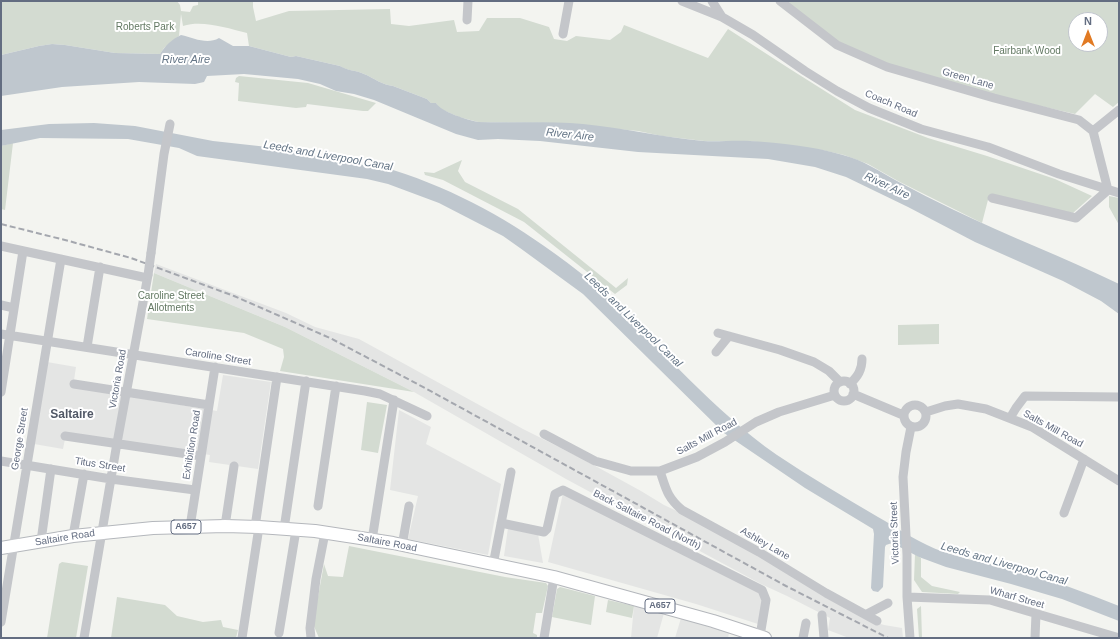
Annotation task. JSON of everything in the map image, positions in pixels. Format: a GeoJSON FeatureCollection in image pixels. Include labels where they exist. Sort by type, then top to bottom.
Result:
{"type":"FeatureCollection","features":[{"type":"Feature","properties":{"kind":"main road","name":"Saltaire Road"},"geometry":{"type":"LineString","coordinates":[[1,548],[102,532],[190,527],[257,527],[325,533],[372,540],[554,577],[713,621],[763,637]]}},
{"type":"Feature","properties":{"kind":"street"},"geometry":{"type":"LineString","coordinates":[[467,20],[468,1]]}},
{"type":"Feature","properties":{"kind":"street"},"geometry":{"type":"LineString","coordinates":[[563,34],[569,1]]}},
{"type":"Feature","properties":{"kind":"street"},"geometry":{"type":"LineString","coordinates":[[712,1],[722,17]]}},
{"type":"Feature","properties":{"kind":"street","name":"Green Lane"},"geometry":{"type":"LineString","coordinates":[[780,1],[837,45],[887,67],[994,98],[1079,120],[1093,131]]}},
{"type":"Feature","properties":{"kind":"street","name":"Coach Road"},"geometry":{"type":"LineString","coordinates":[[688,2],[722,17],[753,35],[805,71],[837,91],[869,108],[921,129],[988,147],[1058,174],[1108,190]]}},
{"type":"Feature","properties":{"kind":"street"},"geometry":{"type":"LineString","coordinates":[[1108,190],[1093,131],[1119,110]]}},
{"type":"Feature","properties":{"kind":"street","name":"Victoria Road"},"geometry":{"type":"LineString","coordinates":[[84,638],[117,443],[148,277],[164,154],[170,125]]}},
{"type":"Feature","properties":{"kind":"street"},"geometry":{"type":"LineString","coordinates":[[1108,190],[1119,193]]}},
{"type":"Feature","properties":{"kind":"street"},"geometry":{"type":"LineString","coordinates":[[992,198],[1076,218],[1108,190]]}},
{"type":"Feature","properties":{"kind":"street"},"geometry":{"type":"LineString","coordinates":[[1,246],[148,277]]}},
{"type":"Feature","properties":{"kind":"street"},"geometry":{"type":"LineString","coordinates":[[1,392],[5,335],[14,308],[23,251]]}},
{"type":"Feature","properties":{"kind":"street","name":"George Street"},"geometry":{"type":"LineString","coordinates":[[1,622],[4,590],[14,546],[60,259]]}},
{"type":"Feature","properties":{"kind":"street"},"geometry":{"type":"LineString","coordinates":[[87,347],[100,267]]}},
{"type":"Feature","properties":{"kind":"street"},"geometry":{"type":"LineString","coordinates":[[1,305],[14,308]]}},
{"type":"Feature","properties":{"kind":"street"},"geometry":{"type":"LineString","coordinates":[[718,333],[780,350],[814,362],[829,371],[840,382],[850,384],[852,386],[853,394],[903,415],[906,424],[911,427],[917,427],[924,423],[926,412],[920,406],[913,405],[908,407],[903,415]]}},
{"type":"Feature","properties":{"kind":"street","name":"Caroline Street"},"geometry":{"type":"LineString","coordinates":[[5,335],[306,381],[380,394],[427,416]]}},
{"type":"Feature","properties":{"kind":"street"},"geometry":{"type":"LineString","coordinates":[[716,352],[729,336]]}},
{"type":"Feature","properties":{"kind":"street"},"geometry":{"type":"LineString","coordinates":[[850,384],[858,376],[862,368],[862,359]]}},
{"type":"Feature","properties":{"kind":"street","name":"Exhibition Road"},"geometry":{"type":"LineString","coordinates":[[190,527],[216,367]]}},
{"type":"Feature","properties":{"kind":"street"},"geometry":{"type":"LineString","coordinates":[[245,638],[257,527],[277,377]]}},
{"type":"Feature","properties":{"kind":"street"},"geometry":{"type":"LineString","coordinates":[[278,633],[306,381]]}},
{"type":"Feature","properties":{"kind":"street"},"geometry":{"type":"LineString","coordinates":[[835,395],[834,389],[840,382]]}},
{"type":"Feature","properties":{"kind":"street"},"geometry":{"type":"LineString","coordinates":[[74,384],[209,404]]}},
{"type":"Feature","properties":{"kind":"street"},"geometry":{"type":"LineString","coordinates":[[318,506],[336,386]]}},
{"type":"Feature","properties":{"kind":"street","name":"Salts Mill Road"},"geometry":{"type":"LineString","coordinates":[[544,434],[595,461],[631,471],[660,471],[697,457],[725,442],[756,422],[779,412],[835,395],[838,400],[843,401],[850,399],[853,394]]}},
{"type":"Feature","properties":{"kind":"street"},"geometry":{"type":"LineString","coordinates":[[1010,418],[1025,396],[1119,396]]}},
{"type":"Feature","properties":{"kind":"street"},"geometry":{"type":"LineString","coordinates":[[372,540],[394,400]]}},
{"type":"Feature","properties":{"kind":"street","name":"Salts Mill Road"},"geometry":{"type":"LineString","coordinates":[[926,412],[945,406],[958,404],[986,409],[1032,427],[1119,481]]}},
{"type":"Feature","properties":{"kind":"street","name":"Victoria Street"},"geometry":{"type":"LineString","coordinates":[[910,638],[907,597],[906,522],[903,477],[911,427]]}},
{"type":"Feature","properties":{"kind":"street"},"geometry":{"type":"LineString","coordinates":[[65,436],[201,456]]}},
{"type":"Feature","properties":{"kind":"street"},"geometry":{"type":"LineString","coordinates":[[1064,513],[1084,459]]}},
{"type":"Feature","properties":{"kind":"street","name":"Titus Street"},"geometry":{"type":"LineString","coordinates":[[1,461],[112,479],[195,490]]}},
{"type":"Feature","properties":{"kind":"street"},"geometry":{"type":"LineString","coordinates":[[225,526],[234,466]]}},
{"type":"Feature","properties":{"kind":"street"},"geometry":{"type":"LineString","coordinates":[[42,541],[51,469]]}},
{"type":"Feature","properties":{"kind":"street","name":"Ashley Lane"},"geometry":{"type":"LineString","coordinates":[[660,471],[666,490],[672,502],[682,510],[759,552],[826,593],[867,614],[877,621]]}},
{"type":"Feature","properties":{"kind":"street"},"geometry":{"type":"LineString","coordinates":[[493,565],[511,472]]}},
{"type":"Feature","properties":{"kind":"street"},"geometry":{"type":"LineString","coordinates":[[73,536],[84,474]]}},
{"type":"Feature","properties":{"kind":"street","name":"Back Saltaire Road (North)"},"geometry":{"type":"LineString","coordinates":[[501,523],[544,532],[547,529],[555,494],[563,490],[762,590],[766,600],[763,637]]}},
{"type":"Feature","properties":{"kind":"street"},"geometry":{"type":"LineString","coordinates":[[402,546],[409,506]]}},
{"type":"Feature","properties":{"kind":"street"},"geometry":{"type":"LineString","coordinates":[[311,638],[310,628],[316,579],[325,533]]}},
{"type":"Feature","properties":{"kind":"street"},"geometry":{"type":"LineString","coordinates":[[544,638],[554,577]]}},
{"type":"Feature","properties":{"kind":"street","name":"Wharf Street"},"geometry":{"type":"LineString","coordinates":[[907,597],[990,600],[1119,638]]}},
{"type":"Feature","properties":{"kind":"street"},"geometry":{"type":"LineString","coordinates":[[867,614],[888,603]]}},
{"type":"Feature","properties":{"kind":"street"},"geometry":{"type":"LineString","coordinates":[[1035,638],[1036,614]]}},
{"type":"Feature","properties":{"kind":"street"},"geometry":{"type":"LineString","coordinates":[[822,615],[824,638]]}},
{"type":"Feature","properties":{"kind":"street"},"geometry":{"type":"LineString","coordinates":[[803,638],[806,623]]}},
{"type":"Feature","properties":{"kind":"shaded area"},"geometry":{"type":"Polygon","coordinates":[[[156,264],[286,313],[315,327],[359,339],[523,429],[579,457],[664,505],[744,547],[868,620],[884,625],[902,628],[903,638],[849,638],[828,630],[830,618],[761,584],[566,479],[414,392],[285,327],[154,273],[156,264]]]}},
{"type":"Feature","properties":{"kind":"shaded area"},"geometry":{"type":"Polygon","coordinates":[[[47,362],[76,367],[73,387],[217,411],[223,375],[271,382],[258,469],[209,462],[210,455],[66,434],[63,449],[34,444],[47,362]]]}},
{"type":"Feature","properties":{"kind":"shaded area"},"geometry":{"type":"Polygon","coordinates":[[[399,410],[431,427],[426,444],[501,484],[488,555],[408,539],[418,496],[390,490],[399,410]]]}},
{"type":"Feature","properties":{"kind":"shaded area"},"geometry":{"type":"Polygon","coordinates":[[[563,493],[758,590],[764,598],[758,624],[696,604],[548,562],[563,493]]]}},
{"type":"Feature","properties":{"kind":"shaded area"},"geometry":{"type":"Polygon","coordinates":[[[508,528],[538,534],[543,563],[504,556],[508,528]]]}},
{"type":"Feature","properties":{"kind":"shaded area"},"geometry":{"type":"Polygon","coordinates":[[[634,606],[664,613],[657,638],[631,638],[634,606]]]}},
{"type":"Feature","properties":{"kind":"shaded area"},"geometry":{"type":"Polygon","coordinates":[[[681,618],[729,633],[728,638],[675,638],[681,618]]]}},
{"type":"Feature","properties":{"kind":"green space","name":"Roberts Park"},"geometry":{"type":"Polygon","coordinates":[[[1,1],[177,1],[180,5],[181,11],[190,12],[193,6],[198,5],[198,1],[253,1],[256,21],[289,11],[390,9],[391,24],[409,26],[454,20],[457,32],[479,31],[487,18],[520,18],[549,27],[554,39],[567,41],[576,36],[610,40],[621,32],[624,25],[708,58],[728,29],[855,110],[928,138],[1055,179],[1092,196],[1073,213],[989,196],[982,223],[898,181],[868,164],[844,155],[822,150],[749,141],[704,141],[662,136],[638,131],[554,123],[478,122],[459,117],[438,108],[436,103],[431,103],[427,99],[340,66],[296,56],[291,57],[249,46],[247,33],[207,24],[191,24],[183,26],[181,14],[179,36],[164,48],[160,54],[115,53],[52,44],[1,55],[1,1]]]}},
{"type":"Feature","properties":{"kind":"green space","name":"Fairbank Wood"},"geometry":{"type":"Polygon","coordinates":[[[786,1],[1119,1],[1119,102],[1113,107],[1095,94],[1075,114],[997,96],[891,65],[839,44],[786,1]]]}},
{"type":"Feature","properties":{"kind":"green space"},"geometry":{"type":"Polygon","coordinates":[[[239,76],[308,83],[376,103],[368,111],[363,111],[307,104],[306,107],[296,108],[238,101],[239,83],[235,82],[236,78],[239,76]]]}},
{"type":"Feature","properties":{"kind":"green space"},"geometry":{"type":"Polygon","coordinates":[[[13,143],[5,210],[1,209],[1,146],[13,143]]]}},
{"type":"Feature","properties":{"kind":"green space"},"geometry":{"type":"Polygon","coordinates":[[[462,160],[458,171],[465,182],[518,209],[616,288],[628,278],[627,285],[615,294],[524,222],[443,180],[425,175],[424,172],[434,173],[462,160]]]}},
{"type":"Feature","properties":{"kind":"green space"},"geometry":{"type":"Polygon","coordinates":[[[1109,196],[1119,198],[1119,225],[1109,207],[1109,196]]]}},
{"type":"Feature","properties":{"kind":"green space","name":"Caroline Street Allotments"},"geometry":{"type":"Polygon","coordinates":[[[154,273],[285,327],[414,392],[280,371],[284,357],[283,349],[244,333],[147,319],[154,273]]]}},
{"type":"Feature","properties":{"kind":"green space"},"geometry":{"type":"Polygon","coordinates":[[[939,324],[939,344],[898,345],[898,325],[939,324]]]}},
{"type":"Feature","properties":{"kind":"green space"},"geometry":{"type":"Polygon","coordinates":[[[367,402],[387,405],[378,453],[361,450],[367,402]]]}},
{"type":"Feature","properties":{"kind":"green space"},"geometry":{"type":"Polygon","coordinates":[[[349,546],[505,577],[546,583],[548,586],[542,613],[536,613],[533,633],[537,635],[537,638],[319,638],[313,624],[324,564],[328,576],[343,577],[349,546]]]}},
{"type":"Feature","properties":{"kind":"green space"},"geometry":{"type":"Polygon","coordinates":[[[915,554],[921,558],[921,577],[932,586],[960,592],[958,594],[922,592],[914,580],[915,554]]]}},
{"type":"Feature","properties":{"kind":"green space"},"geometry":{"type":"Polygon","coordinates":[[[62,562],[88,566],[76,638],[47,638],[59,564],[62,562]]]}},
{"type":"Feature","properties":{"kind":"green space"},"geometry":{"type":"Polygon","coordinates":[[[560,587],[595,596],[591,625],[552,617],[557,589],[560,587]]]}},
{"type":"Feature","properties":{"kind":"green space"},"geometry":{"type":"Polygon","coordinates":[[[117,597],[165,605],[177,616],[203,622],[221,620],[223,627],[238,630],[236,638],[111,638],[117,597]]]}},
{"type":"Feature","properties":{"kind":"green space"},"geometry":{"type":"Polygon","coordinates":[[[608,600],[634,606],[632,618],[606,612],[608,600]]]}},
{"type":"Feature","properties":{"kind":"green space"},"geometry":{"type":"Polygon","coordinates":[[[921,606],[922,638],[919,638],[917,609],[921,606]]]}},
{"type":"Feature","properties":{"kind":"water","name":"River Aire"},"geometry":{"type":"Polygon","coordinates":[[[181,35],[205,41],[219,38],[233,46],[249,46],[291,57],[296,56],[340,66],[427,99],[431,103],[436,103],[443,109],[455,115],[478,122],[583,124],[703,141],[750,141],[797,145],[850,157],[871,166],[954,210],[1119,284],[1119,314],[1101,301],[1063,281],[975,242],[846,177],[815,167],[768,159],[638,152],[540,141],[498,139],[478,140],[456,134],[374,100],[354,94],[336,91],[320,84],[298,79],[244,74],[207,76],[204,82],[195,84],[139,82],[62,87],[1,96],[1,55],[52,44],[115,53],[160,54],[169,43],[181,35]]]}},
{"type":"Feature","properties":{"kind":"water"},"geometry":{"type":"Polygon","coordinates":[[[94,123],[135,126],[213,141],[295,150],[296,152],[381,168],[383,167],[429,183],[472,202],[534,239],[587,278],[605,294],[709,399],[731,419],[789,463],[910,536],[935,549],[971,560],[1016,570],[1068,586],[1119,606],[1119,621],[1062,599],[946,567],[919,557],[892,543],[886,545],[885,547],[883,587],[878,592],[873,591],[871,588],[873,529],[805,488],[724,433],[583,294],[503,236],[439,203],[388,184],[367,179],[197,156],[179,148],[128,139],[40,138],[1,146],[1,130],[49,124],[94,123]]]}},
{"type":"Feature","properties":{"kind":"pier"},"geometry":{"type":"Polygon","coordinates":[[[295,150],[338,157],[383,167],[381,168],[296,152],[295,150]]]}},
{"type":"Feature","properties":{"kind":"railway"},"geometry":{"type":"LineString","coordinates":[[1,224],[131,258],[234,296],[330,338],[425,388],[786,586],[888,638]]}},
{"type":"Feature","properties":{"kind":"district","name":"Saltaire"},"geometry":{"type":"Point","coordinates":[72,415]}},
{"type":"Feature","properties":{"kind":"water label","name":"Leeds and Liverpool Canal"},"geometry":{"type":"Point","coordinates":[328,156]}},
{"type":"Feature","properties":{"kind":"water label","name":"Leeds and Liverpool Canal"},"geometry":{"type":"Point","coordinates":[633,320]}},
{"type":"Feature","properties":{"kind":"water label","name":"Leeds and Liverpool Canal"},"geometry":{"type":"Point","coordinates":[1004,564]}}]}
